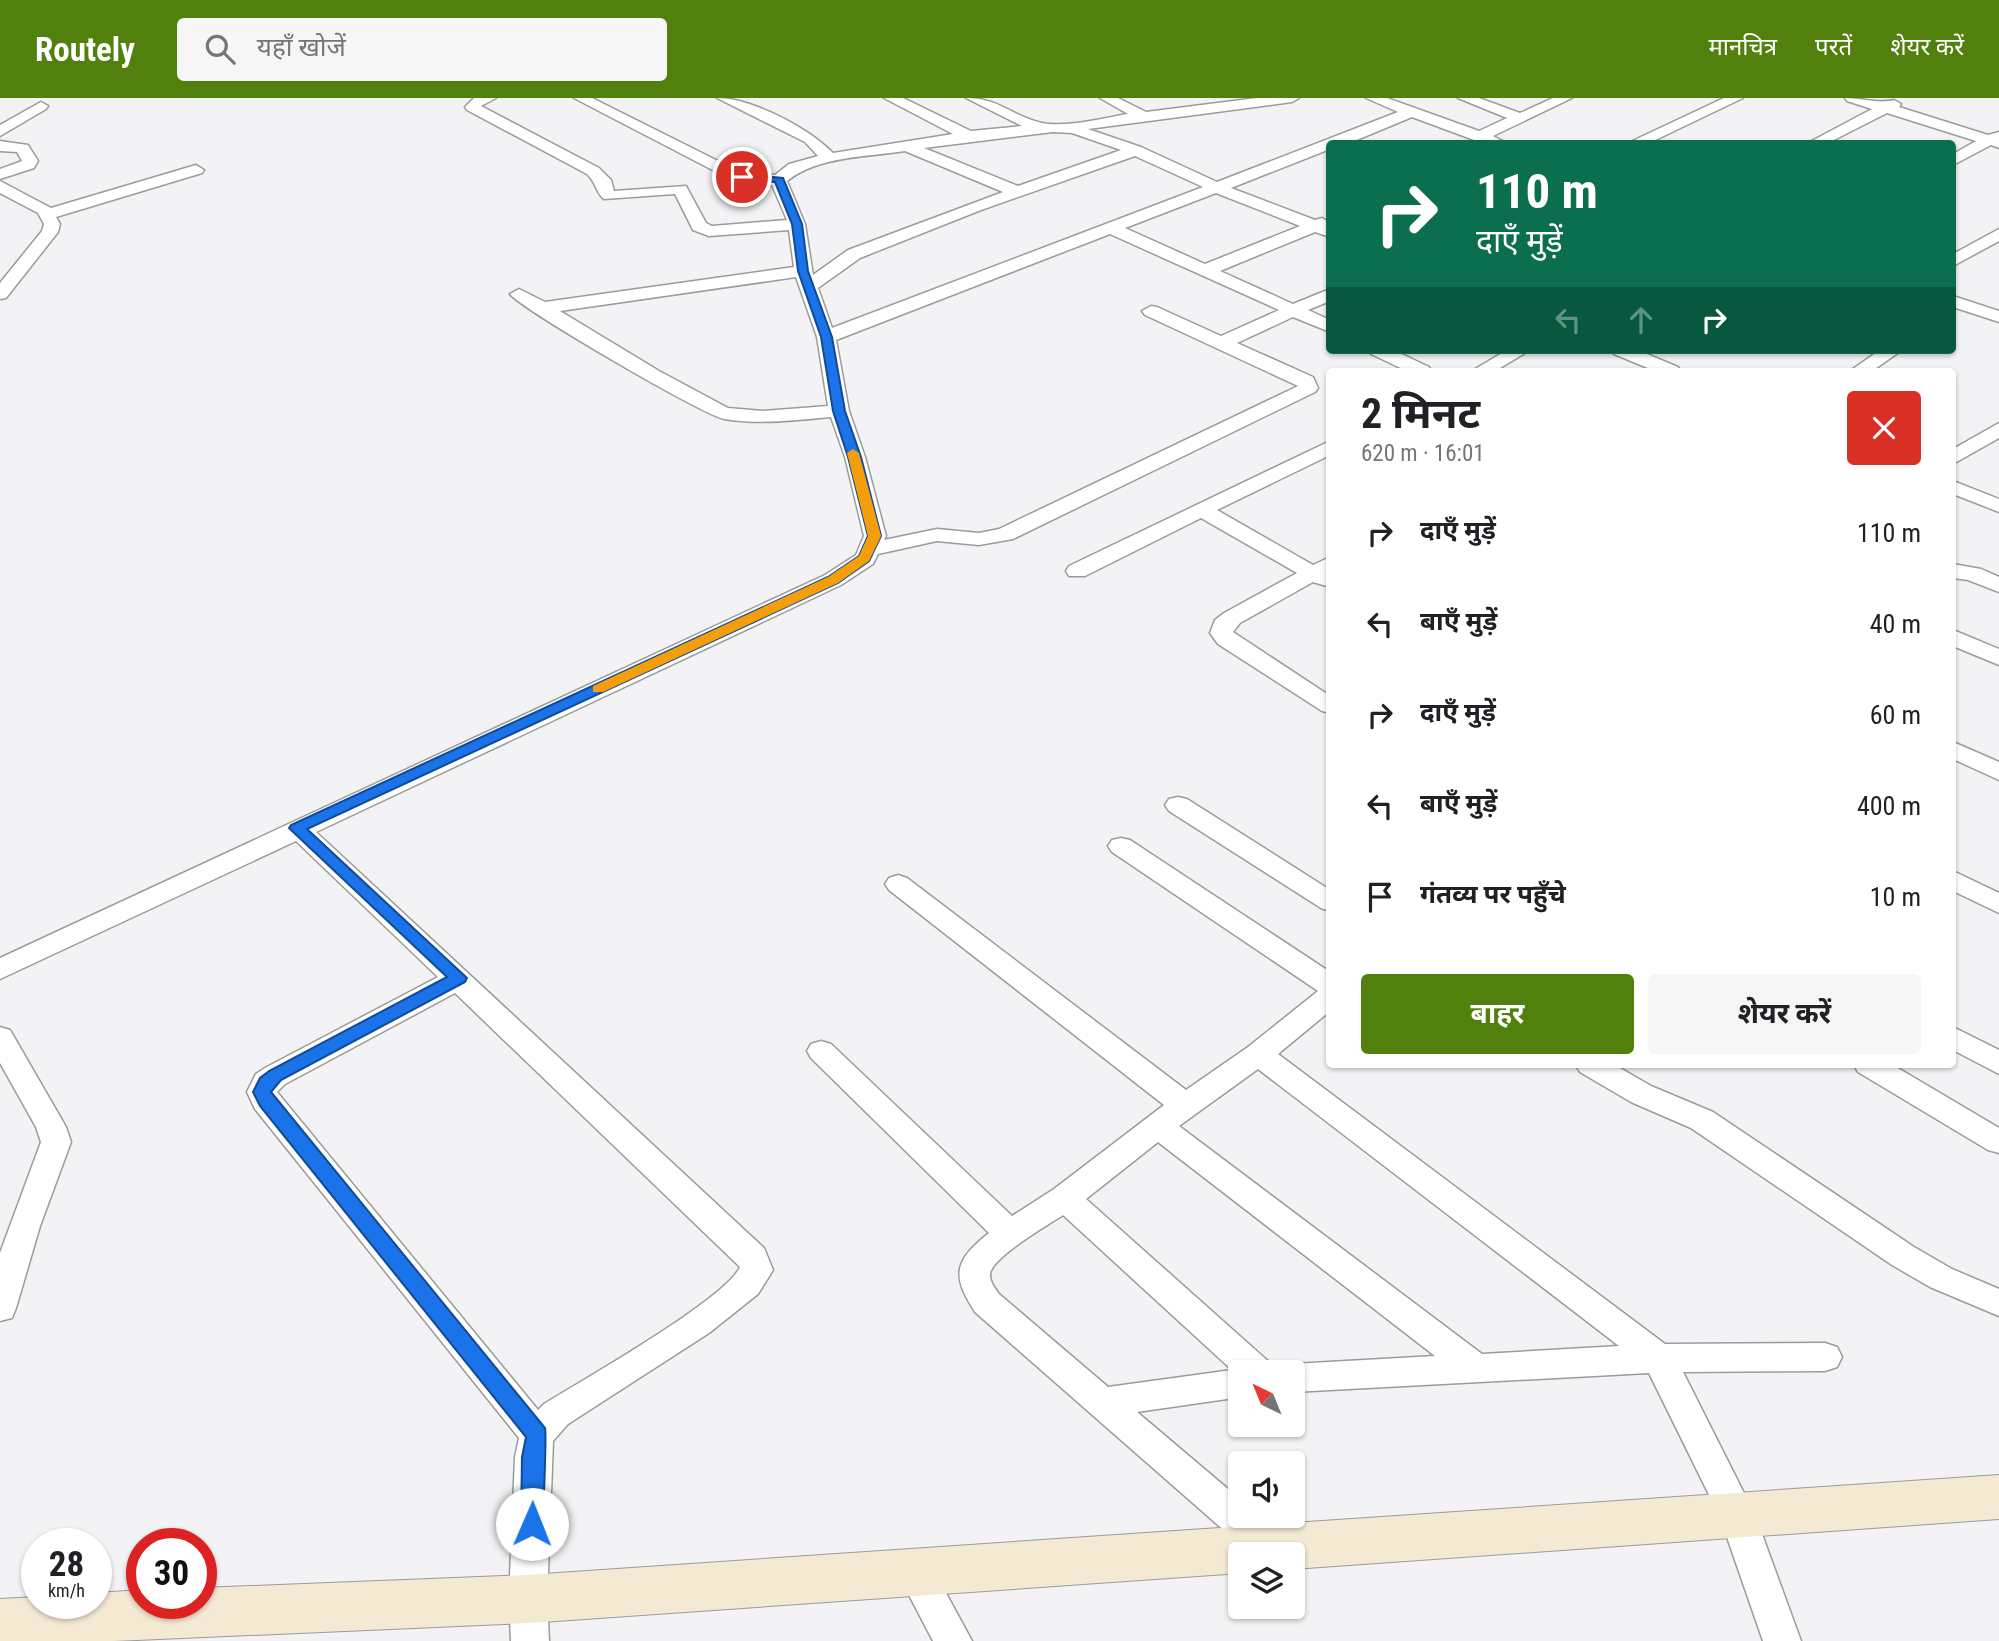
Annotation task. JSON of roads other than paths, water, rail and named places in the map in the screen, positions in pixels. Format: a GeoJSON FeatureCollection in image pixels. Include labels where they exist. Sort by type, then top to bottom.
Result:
{"type":"FeatureCollection","features":[{"type":"Feature","properties":{"kind":"main road"},"geometry":{"type":"LineString","coordinates":[[1305,1545],[1999,1497]]}},
{"type":"Feature","properties":{"kind":"main road"},"geometry":{"type":"LineString","coordinates":[[0,1624],[151,1615],[529,1620],[915,1572],[1228,1551]]}},
{"type":"Feature","properties":{"kind":"street"},"geometry":{"type":"LineString","coordinates":[[489,98],[472,107],[593,171],[603,180],[610,196],[680,189],[699,226],[709,231],[797,224]]}},
{"type":"Feature","properties":{"kind":"street"},"geometry":{"type":"LineString","coordinates":[[582,98],[734,175],[779,180],[795,167],[829,158],[969,136],[1146,118],[1209,102],[1292,98]]}},
{"type":"Feature","properties":{"kind":"street"},"geometry":{"type":"LineString","coordinates":[[723,98],[810,139],[829,158]]}},
{"type":"Feature","properties":{"kind":"street"},"geometry":{"type":"LineString","coordinates":[[891,98],[969,136]]}},
{"type":"Feature","properties":{"kind":"street"},"geometry":{"type":"LineString","coordinates":[[973,98],[1042,128]]}},
{"type":"Feature","properties":{"kind":"street"},"geometry":{"type":"LineString","coordinates":[[1107,98],[1146,118]]}},
{"type":"Feature","properties":{"kind":"street"},"geometry":{"type":"LineString","coordinates":[[1373,98],[1491,140]]}},
{"type":"Feature","properties":{"kind":"street"},"geometry":{"type":"LineString","coordinates":[[1465,98],[1520,118]]}},
{"type":"Feature","properties":{"kind":"street"},"geometry":{"type":"LineString","coordinates":[[1642,140],[1735,98]]}},
{"type":"Feature","properties":{"kind":"street"},"geometry":{"type":"LineString","coordinates":[[1852,98],[1996,139]]}},
{"type":"Feature","properties":{"kind":"street"},"geometry":{"type":"LineString","coordinates":[[1821,140],[1905,98]]}},
{"type":"Feature","properties":{"kind":"street"},"geometry":{"type":"LineString","coordinates":[[1481,136],[1559,99]]}},
{"type":"Feature","properties":{"kind":"street"},"geometry":{"type":"LineString","coordinates":[[0,131],[41,106]]}},
{"type":"Feature","properties":{"kind":"street"},"geometry":{"type":"LineString","coordinates":[[1341,140],[1411,112]]}},
{"type":"Feature","properties":{"kind":"street"},"geometry":{"type":"LineString","coordinates":[[1064,127],[1136,150],[1220,189],[1325,226]]}},
{"type":"Feature","properties":{"kind":"street"},"geometry":{"type":"LineString","coordinates":[[1956,159],[1996,139]]}},
{"type":"Feature","properties":{"kind":"street"},"geometry":{"type":"LineString","coordinates":[[0,146],[23,148],[30,161],[28,165],[0,174]]}},
{"type":"Feature","properties":{"kind":"street"},"geometry":{"type":"LineString","coordinates":[[905,146],[1018,192]]}},
{"type":"Feature","properties":{"kind":"street"},"geometry":{"type":"LineString","coordinates":[[826,337],[1220,189],[1326,146]]}},
{"type":"Feature","properties":{"kind":"street"},"geometry":{"type":"LineString","coordinates":[[544,308],[826,275],[840,261],[854,254],[1136,150]]}},
{"type":"Feature","properties":{"kind":"street"},"geometry":{"type":"LineString","coordinates":[[47,214],[196,170]]}},
{"type":"Feature","properties":{"kind":"street"},"geometry":{"type":"LineString","coordinates":[[0,969],[833,580],[865,559],[875,536],[855,457],[839,411],[826,337],[806,279],[797,224],[779,180]]}},
{"type":"Feature","properties":{"kind":"street"},"geometry":{"type":"LineString","coordinates":[[0,186],[47,214],[52,224],[50,232],[0,294]]}},
{"type":"Feature","properties":{"kind":"street"},"geometry":{"type":"LineString","coordinates":[[1206,270],[1325,226]]}},
{"type":"Feature","properties":{"kind":"street"},"geometry":{"type":"LineString","coordinates":[[1111,228],[1326,325]]}},
{"type":"Feature","properties":{"kind":"street"},"geometry":{"type":"LineString","coordinates":[[1956,259],[1999,234]]}},
{"type":"Feature","properties":{"kind":"street"},"geometry":{"type":"LineString","coordinates":[[519,294],[652,375],[724,413],[762,417],[839,411]]}},
{"type":"Feature","properties":{"kind":"street"},"geometry":{"type":"LineString","coordinates":[[1221,343],[1326,296]]}},
{"type":"Feature","properties":{"kind":"street"},"geometry":{"type":"LineString","coordinates":[[1958,306],[1999,317]]}},
{"type":"Feature","properties":{"kind":"street"},"geometry":{"type":"LineString","coordinates":[[1151,311],[1326,392]]}},
{"type":"Feature","properties":{"kind":"street"},"geometry":{"type":"LineString","coordinates":[[1386,354],[1416,368]]}},
{"type":"Feature","properties":{"kind":"street"},"geometry":{"type":"LineString","coordinates":[[1487,368],[1513,354]]}},
{"type":"Feature","properties":{"kind":"street"},"geometry":{"type":"LineString","coordinates":[[1632,354],[1666,366]]}},
{"type":"Feature","properties":{"kind":"street"},"geometry":{"type":"LineString","coordinates":[[1864,368],[1887,354]]}},
{"type":"Feature","properties":{"kind":"street"},"geometry":{"type":"LineString","coordinates":[[870,549],[937,535],[979,539],[1005,534],[1303,392],[1309,385]]}},
{"type":"Feature","properties":{"kind":"street"},"geometry":{"type":"LineString","coordinates":[[1956,456],[1999,429]]}},
{"type":"Feature","properties":{"kind":"street"},"geometry":{"type":"LineString","coordinates":[[1077,571],[1326,449]]}},
{"type":"Feature","properties":{"kind":"street"},"geometry":{"type":"LineString","coordinates":[[1956,488],[1999,506]]}},
{"type":"Feature","properties":{"kind":"street"},"geometry":{"type":"LineString","coordinates":[[1203,511],[1324,574]]}},
{"type":"Feature","properties":{"kind":"street"},"geometry":{"type":"LineString","coordinates":[[1956,571],[1973,574],[1999,585]]}},
{"type":"Feature","properties":{"kind":"street"},"geometry":{"type":"LineString","coordinates":[[1324,574],[1233,618],[1223,625],[1221,632],[1226,639],[1326,703]]}},
{"type":"Feature","properties":{"kind":"street"},"geometry":{"type":"LineString","coordinates":[[1956,638],[1999,658]]}},
{"type":"Feature","properties":{"kind":"street"},"geometry":{"type":"LineString","coordinates":[[1956,750],[1999,772]]}},
{"type":"Feature","properties":{"kind":"street"},"geometry":{"type":"LineString","coordinates":[[1178,805],[1326,899]]}},
{"type":"Feature","properties":{"kind":"street"},"geometry":{"type":"LineString","coordinates":[[297,828],[754,1257],[756,1273],[748,1284],[716,1311],[556,1414],[537,1435],[533,1457],[529,1620]]}},
{"type":"Feature","properties":{"kind":"street"},"geometry":{"type":"LineString","coordinates":[[1121,846],[1326,982]]}},
{"type":"Feature","properties":{"kind":"street"},"geometry":{"type":"LineString","coordinates":[[1956,882],[1999,904]]}},
{"type":"Feature","properties":{"kind":"street"},"geometry":{"type":"LineString","coordinates":[[898,884],[1185,1105]]}},
{"type":"Feature","properties":{"kind":"street"},"geometry":{"type":"LineString","coordinates":[[459,978],[275,1076],[266,1082],[262,1092],[537,1435]]}},
{"type":"Feature","properties":{"kind":"street"},"geometry":{"type":"LineString","coordinates":[[1262,1542],[987,1303],[975,1285],[974,1269],[984,1256],[1010,1234],[1065,1198],[1185,1105],[1258,1054],[1326,999]]}},
{"type":"Feature","properties":{"kind":"street"},"geometry":{"type":"LineString","coordinates":[[0,1037],[51,1127],[56,1142],[24,1226],[0,1308]]}},
{"type":"Feature","properties":{"kind":"street"},"geometry":{"type":"LineString","coordinates":[[1956,1039],[1999,1063]]}},
{"type":"Feature","properties":{"kind":"street"},"geometry":{"type":"LineString","coordinates":[[821,1051],[1010,1234]]}},
{"type":"Feature","properties":{"kind":"street"},"geometry":{"type":"LineString","coordinates":[[1258,1054],[1659,1358],[1737,1515],[1782,1641]]}},
{"type":"Feature","properties":{"kind":"street"},"geometry":{"type":"LineString","coordinates":[[1597,1068],[1641,1094],[1702,1120],[1903,1256],[1941,1278],[1999,1303]]}},
{"type":"Feature","properties":{"kind":"street"},"geometry":{"type":"LineString","coordinates":[[1875,1068],[1999,1142]]}},
{"type":"Feature","properties":{"kind":"street"},"geometry":{"type":"LineString","coordinates":[[1159,1127],[1473,1366]]}},
{"type":"Feature","properties":{"kind":"street"},"geometry":{"type":"LineString","coordinates":[[1065,1198],[1244,1360]]}},
{"type":"Feature","properties":{"kind":"street"},"geometry":{"type":"LineString","coordinates":[[1306,1377],[1659,1358],[1825,1357]]}},
{"type":"Feature","properties":{"kind":"street"},"geometry":{"type":"LineString","coordinates":[[1102,1402],[1228,1385]]}},
{"type":"Feature","properties":{"kind":"street"},"geometry":{"type":"LineString","coordinates":[[915,1572],[953,1641]]}}]}
